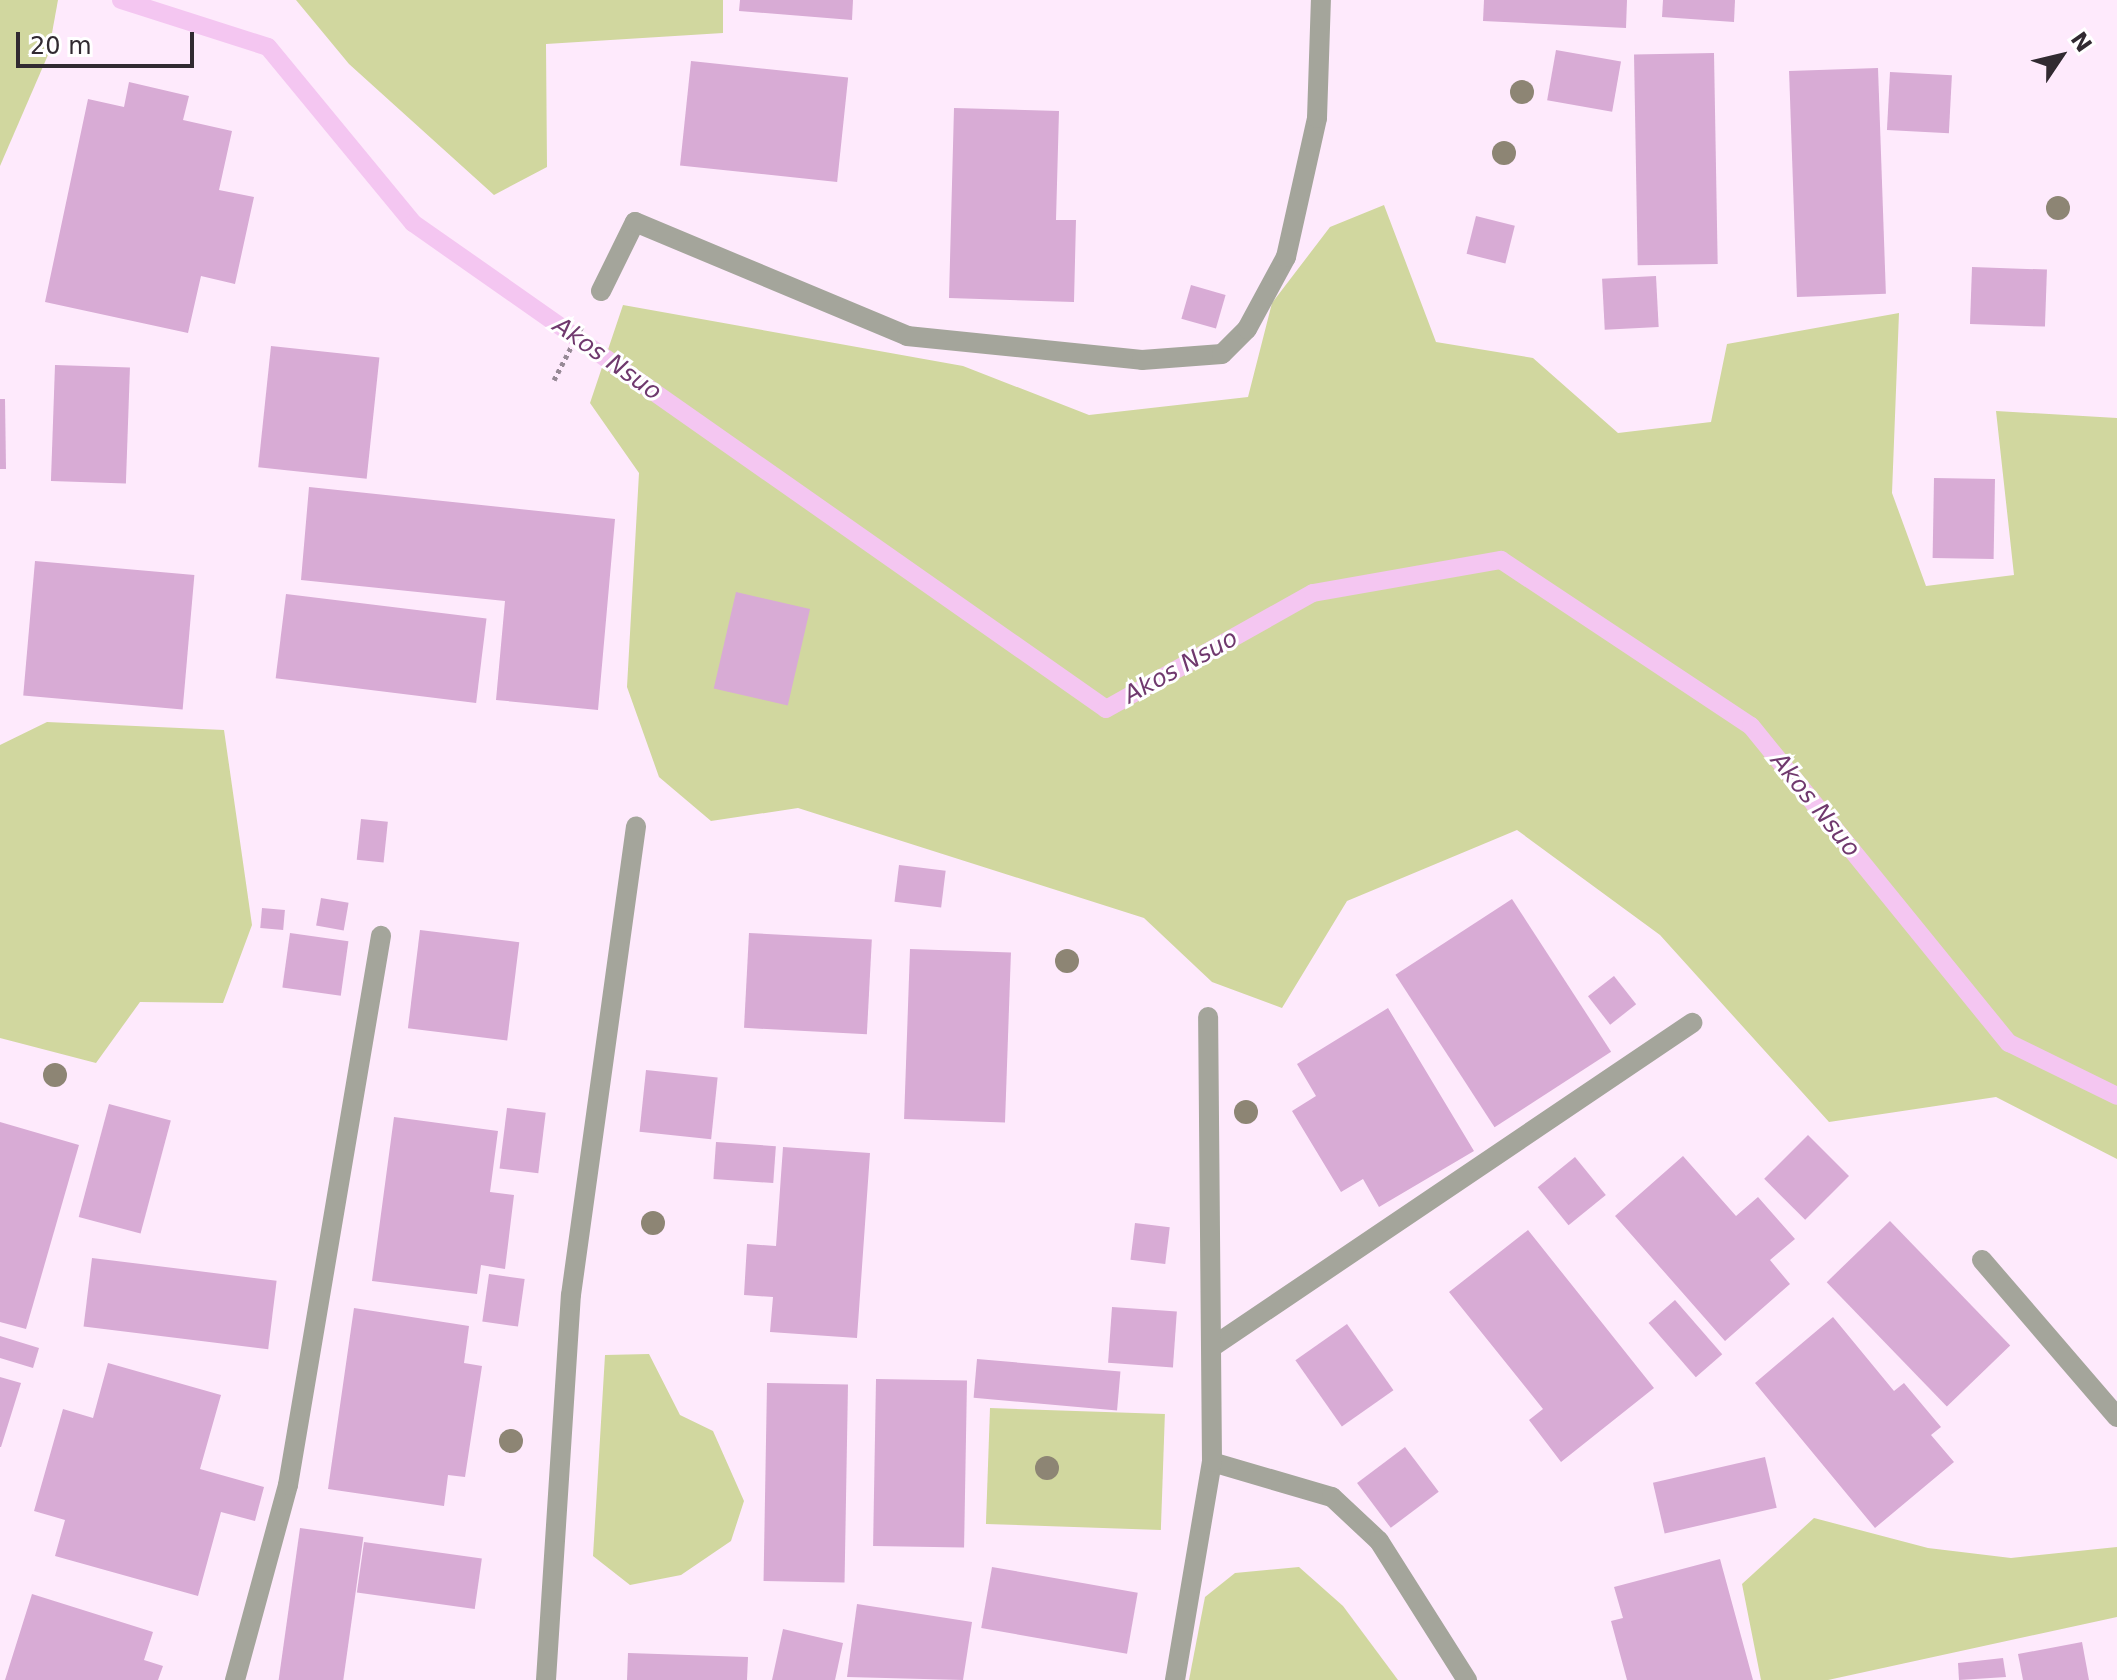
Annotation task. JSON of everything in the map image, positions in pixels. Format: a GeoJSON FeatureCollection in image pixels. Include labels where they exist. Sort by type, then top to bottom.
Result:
{"type":"FeatureCollection","features":[{"type":"Feature","properties":{"kind":"street"},"geometry":{"type":"LineString","coordinates":[[601,291],[635,222],[907,336],[1142,360],[1222,354],[1247,329],[1286,257],[1317,118],[1321,0]]}},
{"type":"Feature","properties":{"kind":"street"},"geometry":{"type":"LineString","coordinates":[[546,1680],[571,1295],[636,826]]}},
{"type":"Feature","properties":{"kind":"street"},"geometry":{"type":"LineString","coordinates":[[235,1680],[288,1485],[381,936]]}},
{"type":"Feature","properties":{"kind":"street"},"geometry":{"type":"LineString","coordinates":[[1175,1680],[1212,1462],[1215,1345],[1208,1017]]}},
{"type":"Feature","properties":{"kind":"street"},"geometry":{"type":"LineString","coordinates":[[1215,1345],[1692,1023]]}},
{"type":"Feature","properties":{"kind":"street"},"geometry":{"type":"LineString","coordinates":[[1982,1260],[2117,1417]]}},
{"type":"Feature","properties":{"kind":"street"},"geometry":{"type":"LineString","coordinates":[[1212,1462],[1332,1497],[1379,1541],[1467,1680]]}},
{"type":"Feature","properties":{"kind":"path"},"geometry":{"type":"LineString","coordinates":[[554,380],[601,291]]}},
{"type":"Feature","properties":{"kind":"green space"},"geometry":{"type":"Polygon","coordinates":[[[0,0],[58,0],[48,55],[0,166],[0,0]]]}},
{"type":"Feature","properties":{"kind":"green space"},"geometry":{"type":"Polygon","coordinates":[[[296,0],[723,0],[723,33],[546,44],[547,167],[494,195],[349,64],[296,0]]]}},
{"type":"Feature","properties":{"kind":"green space"},"geometry":{"type":"Polygon","coordinates":[[[1384,205],[1436,342],[1533,358],[1618,433],[1711,422],[1727,344],[1899,313],[1892,493],[1926,586],[2014,575],[1996,411],[2117,418],[2117,1159],[1996,1097],[1829,1122],[1660,935],[1517,830],[1347,901],[1282,1008],[1212,982],[1144,918],[798,808],[711,821],[659,777],[627,687],[639,473],[590,403],[623,305],[963,366],[1089,415],[1248,397],[1272,303],[1330,227],[1384,205]]]}},
{"type":"Feature","properties":{"kind":"green space"},"geometry":{"type":"Polygon","coordinates":[[[47,722],[224,730],[252,925],[223,1003],[140,1002],[96,1063],[0,1038],[0,745],[47,722]]]}},
{"type":"Feature","properties":{"kind":"green space"},"geometry":{"type":"Polygon","coordinates":[[[649,1354],[680,1415],[713,1431],[744,1501],[731,1541],[681,1575],[630,1585],[593,1556],[605,1355],[649,1354]]]}},
{"type":"Feature","properties":{"kind":"green space"},"geometry":{"type":"Polygon","coordinates":[[[990,1408],[1165,1414],[1161,1530],[986,1524],[990,1408]]]}},
{"type":"Feature","properties":{"kind":"green space"},"geometry":{"type":"Polygon","coordinates":[[[1814,1518],[1928,1548],[2011,1558],[2117,1547],[2117,1617],[1828,1680],[1761,1680],[1742,1584],[1814,1518]]]}},
{"type":"Feature","properties":{"kind":"green space"},"geometry":{"type":"Polygon","coordinates":[[[1299,1567],[1343,1606],[1398,1680],[1189,1680],[1205,1597],[1235,1573],[1299,1567]]]}},
{"type":"Feature","properties":{"kind":"building"},"geometry":{"type":"Polygon","coordinates":[[[740,0],[853,0],[852,20],[739,11],[740,0]]]}},
{"type":"Feature","properties":{"kind":"building"},"geometry":{"type":"Polygon","coordinates":[[[1484,0],[1627,0],[1626,28],[1483,21],[1484,0]]]}},
{"type":"Feature","properties":{"kind":"building"},"geometry":{"type":"Polygon","coordinates":[[[1663,0],[1735,0],[1734,22],[1662,17],[1663,0]]]}},
{"type":"Feature","properties":{"kind":"building"},"geometry":{"type":"Polygon","coordinates":[[[1556,50],[1621,61],[1612,112],[1547,100],[1556,50]]]}},
{"type":"Feature","properties":{"kind":"building"},"geometry":{"type":"Polygon","coordinates":[[[1714,53],[1718,264],[1638,265],[1634,54],[1714,53]]]}},
{"type":"Feature","properties":{"kind":"building"},"geometry":{"type":"Polygon","coordinates":[[[691,61],[848,78],[837,182],[680,165],[691,61]]]}},
{"type":"Feature","properties":{"kind":"building"},"geometry":{"type":"Polygon","coordinates":[[[1878,68],[1886,294],[1797,297],[1789,71],[1878,68]]]}},
{"type":"Feature","properties":{"kind":"building"},"geometry":{"type":"Polygon","coordinates":[[[1890,72],[1952,75],[1949,133],[1887,130],[1890,72]]]}},
{"type":"Feature","properties":{"kind":"building"},"geometry":{"type":"Polygon","coordinates":[[[129,82],[189,96],[183,120],[232,131],[219,190],[254,197],[235,284],[201,276],[188,333],[45,302],[88,99],[124,107],[129,82]]]}},
{"type":"Feature","properties":{"kind":"building"},"geometry":{"type":"Polygon","coordinates":[[[954,108],[1059,111],[1056,220],[1076,220],[1074,302],[949,298],[954,108]]]}},
{"type":"Feature","properties":{"kind":"building"},"geometry":{"type":"Polygon","coordinates":[[[1476,216],[1515,226],[1505,264],[1467,254],[1476,216]]]}},
{"type":"Feature","properties":{"kind":"building"},"geometry":{"type":"Polygon","coordinates":[[[1972,267],[2047,270],[2045,327],[1970,324],[1972,267]]]}},
{"type":"Feature","properties":{"kind":"building"},"geometry":{"type":"Polygon","coordinates":[[[1656,276],[1659,327],[1605,330],[1602,279],[1656,276]]]}},
{"type":"Feature","properties":{"kind":"building"},"geometry":{"type":"Polygon","coordinates":[[[1191,285],[1226,295],[1216,329],[1181,319],[1191,285]]]}},
{"type":"Feature","properties":{"kind":"building"},"geometry":{"type":"Polygon","coordinates":[[[271,346],[379,357],[367,479],[258,467],[271,346]]]}},
{"type":"Feature","properties":{"kind":"building"},"geometry":{"type":"Polygon","coordinates":[[[55,365],[130,368],[126,484],[51,481],[55,365]]]}},
{"type":"Feature","properties":{"kind":"building"},"geometry":{"type":"Polygon","coordinates":[[[0,399],[5,399],[6,469],[0,469],[0,399]]]}},
{"type":"Feature","properties":{"kind":"building"},"geometry":{"type":"Polygon","coordinates":[[[1934,478],[1995,479],[1994,559],[1933,558],[1934,478]]]}},
{"type":"Feature","properties":{"kind":"building"},"geometry":{"type":"Polygon","coordinates":[[[309,487],[615,519],[598,710],[496,700],[505,601],[301,580],[309,487]]]}},
{"type":"Feature","properties":{"kind":"building"},"geometry":{"type":"Polygon","coordinates":[[[35,561],[194,575],[183,709],[23,695],[35,561]]]}},
{"type":"Feature","properties":{"kind":"building"},"geometry":{"type":"Polygon","coordinates":[[[736,592],[810,609],[788,706],[714,688],[736,592]]]}},
{"type":"Feature","properties":{"kind":"building"},"geometry":{"type":"Polygon","coordinates":[[[286,594],[486,619],[476,703],[276,678],[286,594]]]}},
{"type":"Feature","properties":{"kind":"building"},"geometry":{"type":"Polygon","coordinates":[[[361,819],[388,822],[384,863],[357,860],[361,819]]]}},
{"type":"Feature","properties":{"kind":"building"},"geometry":{"type":"Polygon","coordinates":[[[899,865],[946,871],[941,907],[894,902],[899,865]]]}},
{"type":"Feature","properties":{"kind":"building"},"geometry":{"type":"Polygon","coordinates":[[[321,898],[349,903],[344,930],[316,926],[321,898]]]}},
{"type":"Feature","properties":{"kind":"building"},"geometry":{"type":"Polygon","coordinates":[[[1512,899],[1611,1052],[1495,1127],[1395,975],[1512,899]]]}},
{"type":"Feature","properties":{"kind":"building"},"geometry":{"type":"Polygon","coordinates":[[[262,908],[285,910],[283,930],[260,928],[262,908]]]}},
{"type":"Feature","properties":{"kind":"building"},"geometry":{"type":"Polygon","coordinates":[[[420,930],[519,942],[507,1040],[408,1028],[420,930]]]}},
{"type":"Feature","properties":{"kind":"building"},"geometry":{"type":"Polygon","coordinates":[[[290,933],[348,941],[341,996],[282,987],[290,933]]]}},
{"type":"Feature","properties":{"kind":"building"},"geometry":{"type":"Polygon","coordinates":[[[749,933],[872,939],[867,1034],[744,1028],[749,933]]]}},
{"type":"Feature","properties":{"kind":"building"},"geometry":{"type":"Polygon","coordinates":[[[910,949],[1011,953],[1005,1122],[904,1119],[910,949]]]}},
{"type":"Feature","properties":{"kind":"building"},"geometry":{"type":"Polygon","coordinates":[[[1614,976],[1636,1004],[1610,1025],[1588,996],[1614,976]]]}},
{"type":"Feature","properties":{"kind":"building"},"geometry":{"type":"Polygon","coordinates":[[[1388,1008],[1474,1151],[1379,1207],[1363,1179],[1341,1192],[1292,1111],[1316,1096],[1297,1064],[1388,1008]]]}},
{"type":"Feature","properties":{"kind":"building"},"geometry":{"type":"Polygon","coordinates":[[[646,1070],[718,1078],[711,1139],[640,1132],[646,1070]]]}},
{"type":"Feature","properties":{"kind":"building"},"geometry":{"type":"Polygon","coordinates":[[[109,1104],[171,1121],[141,1234],[79,1217],[109,1104]]]}},
{"type":"Feature","properties":{"kind":"building"},"geometry":{"type":"Polygon","coordinates":[[[507,1108],[546,1113],[538,1173],[500,1169],[507,1108]]]}},
{"type":"Feature","properties":{"kind":"building"},"geometry":{"type":"Polygon","coordinates":[[[394,1117],[498,1131],[490,1192],[514,1195],[505,1269],[481,1265],[477,1294],[372,1281],[394,1117]]]}},
{"type":"Feature","properties":{"kind":"building"},"geometry":{"type":"Polygon","coordinates":[[[0,1122],[79,1145],[26,1329],[0,1322],[0,1122]]]}},
{"type":"Feature","properties":{"kind":"building"},"geometry":{"type":"Polygon","coordinates":[[[1808,1135],[1849,1176],[1805,1220],[1764,1179],[1808,1135]]]}},
{"type":"Feature","properties":{"kind":"building"},"geometry":{"type":"Polygon","coordinates":[[[716,1142],[776,1146],[773,1183],[713,1179],[716,1142]]]}},
{"type":"Feature","properties":{"kind":"building"},"geometry":{"type":"Polygon","coordinates":[[[783,1147],[870,1153],[857,1338],[770,1332],[773,1297],[744,1295],[747,1244],[776,1246],[783,1147]]]}},
{"type":"Feature","properties":{"kind":"building"},"geometry":{"type":"Polygon","coordinates":[[[1683,1156],[1736,1216],[1758,1197],[1795,1239],[1770,1260],[1790,1284],[1725,1341],[1615,1216],[1683,1156]]]}},
{"type":"Feature","properties":{"kind":"building"},"geometry":{"type":"Polygon","coordinates":[[[1575,1157],[1606,1195],[1569,1225],[1538,1187],[1575,1157]]]}},
{"type":"Feature","properties":{"kind":"building"},"geometry":{"type":"Polygon","coordinates":[[[1890,1221],[2010,1345],[1947,1407],[1827,1282],[1890,1221]]]}},
{"type":"Feature","properties":{"kind":"building"},"geometry":{"type":"Polygon","coordinates":[[[1135,1223],[1170,1227],[1165,1264],[1130,1260],[1135,1223]]]}},
{"type":"Feature","properties":{"kind":"building"},"geometry":{"type":"Polygon","coordinates":[[[1528,1230],[1654,1388],[1561,1462],[1529,1420],[1543,1409],[1449,1292],[1528,1230]]]}},
{"type":"Feature","properties":{"kind":"building"},"geometry":{"type":"Polygon","coordinates":[[[92,1258],[277,1281],[268,1349],[84,1326],[92,1258]]]}},
{"type":"Feature","properties":{"kind":"building"},"geometry":{"type":"Polygon","coordinates":[[[489,1274],[525,1279],[518,1327],[482,1322],[489,1274]]]}},
{"type":"Feature","properties":{"kind":"building"},"geometry":{"type":"Polygon","coordinates":[[[1675,1300],[1722,1354],[1696,1377],[1649,1323],[1675,1300]]]}},
{"type":"Feature","properties":{"kind":"building"},"geometry":{"type":"Polygon","coordinates":[[[1112,1307],[1177,1312],[1173,1367],[1108,1363],[1112,1307]]]}},
{"type":"Feature","properties":{"kind":"building"},"geometry":{"type":"Polygon","coordinates":[[[354,1308],[469,1326],[464,1363],[482,1366],[465,1477],[448,1475],[444,1506],[328,1489],[354,1308]]]}},
{"type":"Feature","properties":{"kind":"building"},"geometry":{"type":"Polygon","coordinates":[[[1833,1317],[1894,1391],[1904,1383],[1941,1427],[1931,1435],[1954,1462],[1875,1528],[1755,1383],[1833,1317]]]}},
{"type":"Feature","properties":{"kind":"building"},"geometry":{"type":"Polygon","coordinates":[[[1347,1324],[1393,1390],[1342,1426],[1295,1360],[1347,1324]]]}},
{"type":"Feature","properties":{"kind":"building"},"geometry":{"type":"Polygon","coordinates":[[[0,1336],[39,1348],[33,1368],[0,1358],[0,1336]]]}},
{"type":"Feature","properties":{"kind":"building"},"geometry":{"type":"Polygon","coordinates":[[[977,1359],[1120,1372],[1117,1410],[974,1398],[977,1359]]]}},
{"type":"Feature","properties":{"kind":"building"},"geometry":{"type":"Polygon","coordinates":[[[108,1363],[221,1395],[200,1469],[264,1487],[255,1521],[221,1512],[198,1596],[55,1556],[65,1520],[34,1511],[63,1409],[93,1418],[108,1363]]]}},
{"type":"Feature","properties":{"kind":"building"},"geometry":{"type":"Polygon","coordinates":[[[0,1377],[21,1383],[1,1447],[0,1447],[0,1377]]]}},
{"type":"Feature","properties":{"kind":"building"},"geometry":{"type":"Polygon","coordinates":[[[876,1379],[967,1381],[964,1548],[873,1546],[876,1379]]]}},
{"type":"Feature","properties":{"kind":"building"},"geometry":{"type":"Polygon","coordinates":[[[767,1383],[848,1384],[845,1582],[764,1581],[767,1383]]]}},
{"type":"Feature","properties":{"kind":"building"},"geometry":{"type":"Polygon","coordinates":[[[1405,1447],[1439,1492],[1391,1528],[1357,1483],[1405,1447]]]}},
{"type":"Feature","properties":{"kind":"building"},"geometry":{"type":"Polygon","coordinates":[[[1765,1457],[1777,1508],[1665,1534],[1653,1483],[1765,1457]]]}},
{"type":"Feature","properties":{"kind":"building"},"geometry":{"type":"Polygon","coordinates":[[[300,1528],[363,1537],[343,1680],[279,1680],[300,1528]]]}},
{"type":"Feature","properties":{"kind":"building"},"geometry":{"type":"Polygon","coordinates":[[[364,1542],[482,1559],[475,1609],[357,1593],[364,1542]]]}},
{"type":"Feature","properties":{"kind":"building"},"geometry":{"type":"Polygon","coordinates":[[[1720,1559],[1753,1680],[1627,1680],[1611,1621],[1623,1618],[1614,1587],[1720,1559]]]}},
{"type":"Feature","properties":{"kind":"building"},"geometry":{"type":"Polygon","coordinates":[[[992,1567],[1138,1593],[1127,1654],[981,1628],[992,1567]]]}},
{"type":"Feature","properties":{"kind":"building"},"geometry":{"type":"Polygon","coordinates":[[[32,1594],[153,1632],[144,1660],[163,1666],[158,1680],[5,1680],[32,1594]]]}},
{"type":"Feature","properties":{"kind":"building"},"geometry":{"type":"Polygon","coordinates":[[[857,1604],[972,1622],[963,1680],[847,1677],[857,1604]]]}},
{"type":"Feature","properties":{"kind":"building"},"geometry":{"type":"Polygon","coordinates":[[[783,1629],[843,1643],[835,1680],[772,1680],[783,1629]]]}},
{"type":"Feature","properties":{"kind":"building"},"geometry":{"type":"Polygon","coordinates":[[[2082,1642],[2089,1680],[2023,1680],[2018,1654],[2082,1642]]]}},
{"type":"Feature","properties":{"kind":"building"},"geometry":{"type":"Polygon","coordinates":[[[628,1653],[748,1657],[747,1680],[627,1680],[628,1653]]]}},
{"type":"Feature","properties":{"kind":"building"},"geometry":{"type":"Polygon","coordinates":[[[2003,1658],[2006,1677],[1959,1680],[1958,1663],[2003,1658]]]}},
{"type":"Feature","properties":{"kind":"waterway","name":"Akos Nsuo"},"geometry":{"type":"LineString","coordinates":[[121,0],[268,47],[413,223],[1106,709],[1313,593],[1501,560],[1751,726],[2009,1043],[2117,1096]]}}]}
